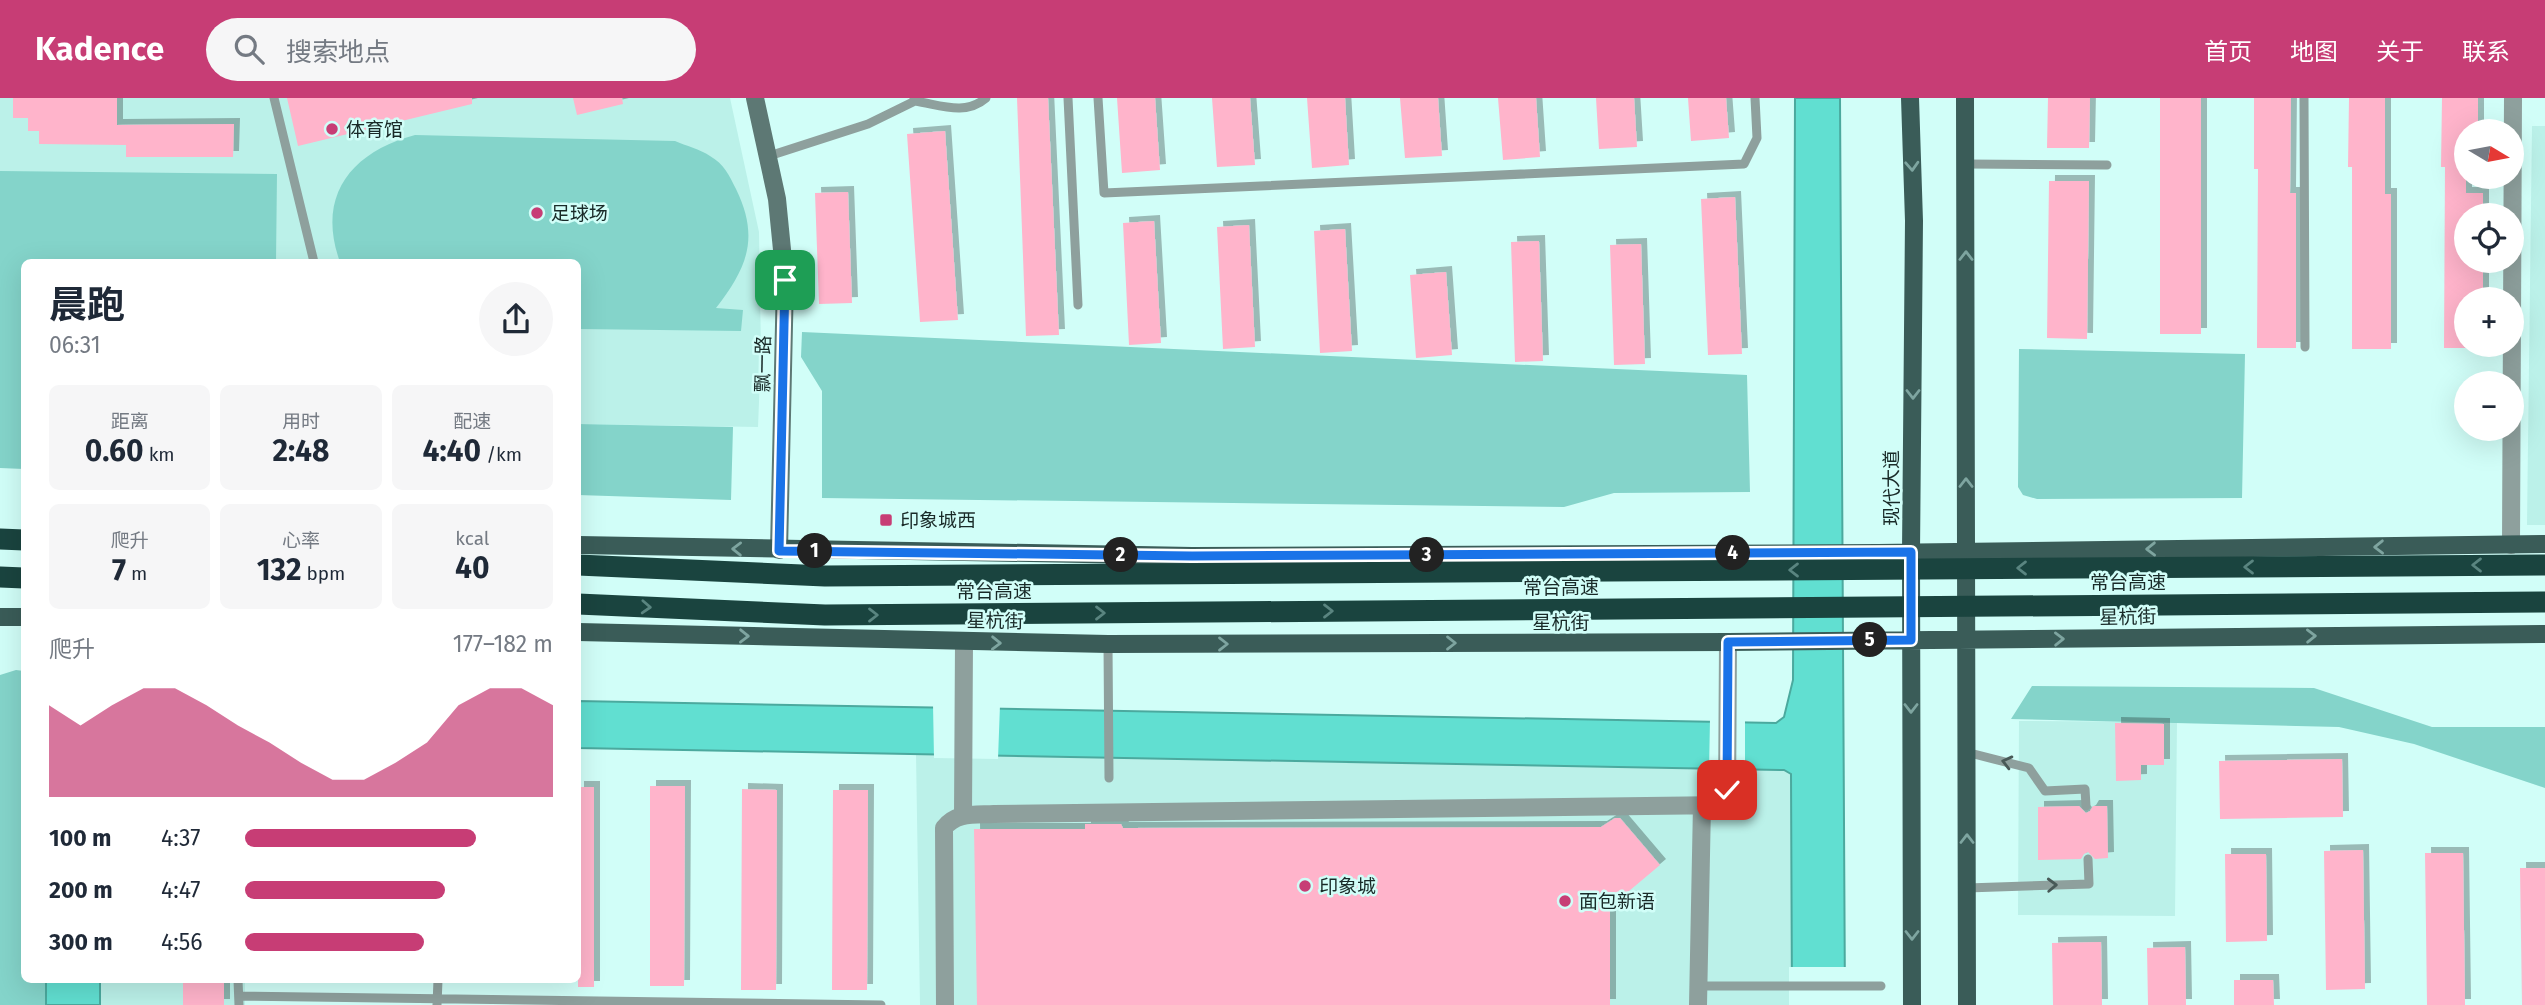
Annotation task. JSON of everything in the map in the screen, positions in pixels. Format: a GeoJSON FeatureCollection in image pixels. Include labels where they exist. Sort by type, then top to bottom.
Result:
{"type":"FeatureCollection","features":[{"type":"Feature","properties":{"kind":"highway"},"geometry":{"type":"LineString","coordinates":[[0,539],[21,540]]}},
{"type":"Feature","properties":{"kind":"highway","name":"常台高速"},"geometry":{"type":"LineString","coordinates":[[581,565],[825,576],[2545,565]]}},
{"type":"Feature","properties":{"kind":"highway"},"geometry":{"type":"LineString","coordinates":[[0,576],[21,578]]}},
{"type":"Feature","properties":{"kind":"highway","name":"常台高速"},"geometry":{"type":"LineString","coordinates":[[581,604],[839,615],[2545,602]]}},
{"type":"Feature","properties":{"kind":"main road","name":"现代大道"},"geometry":{"type":"LineString","coordinates":[[1910,98],[1914,221],[1911,552],[1912,1005]]}},
{"type":"Feature","properties":{"kind":"main road"},"geometry":{"type":"LineString","coordinates":[[1965,98],[1967,1005]]}},
{"type":"Feature","properties":{"kind":"main road"},"geometry":{"type":"LineString","coordinates":[[0,530],[21,531]]}},
{"type":"Feature","properties":{"kind":"main road"},"geometry":{"type":"LineString","coordinates":[[581,545],[779,551],[1192,556],[1966,552],[2545,544]]}},
{"type":"Feature","properties":{"kind":"main road"},"geometry":{"type":"LineString","coordinates":[[0,617],[21,617]]}},
{"type":"Feature","properties":{"kind":"main road","name":"星杭街"},"geometry":{"type":"LineString","coordinates":[[581,632],[1108,644],[1728,642],[2545,634]]}},
{"type":"Feature","properties":{"kind":"street","name":"飘一路"},"geometry":{"type":"LineString","coordinates":[[755,98],[778,200],[785,280],[779,551]]}},
{"type":"Feature","properties":{"kind":"street"},"geometry":{"type":"LineString","coordinates":[[2511,545],[2513,98]]}},
{"type":"Feature","properties":{"kind":"street"},"geometry":{"type":"LineString","coordinates":[[963,815],[964,642]]}},
{"type":"Feature","properties":{"kind":"street"},"geometry":{"type":"LineString","coordinates":[[945,1005],[944,828],[950,819],[963,815],[1727,805],[1728,642]]}},
{"type":"Feature","properties":{"kind":"street"},"geometry":{"type":"LineString","coordinates":[[1698,1005],[1702,806]]}},
{"type":"Feature","properties":{"kind":"lane"},"geometry":{"type":"LineString","coordinates":[[274,98],[313,259]]}},
{"type":"Feature","properties":{"kind":"lane"},"geometry":{"type":"LineString","coordinates":[[769,156],[868,124],[915,99],[968,109],[977,106],[986,98]]}},
{"type":"Feature","properties":{"kind":"lane"},"geometry":{"type":"LineString","coordinates":[[1068,98],[1078,305]]}},
{"type":"Feature","properties":{"kind":"lane"},"geometry":{"type":"LineString","coordinates":[[1098,98],[1104,193],[1744,164],[1757,138],[1755,98]]}},
{"type":"Feature","properties":{"kind":"lane"},"geometry":{"type":"LineString","coordinates":[[2304,98],[2305,347]]}},
{"type":"Feature","properties":{"kind":"lane"},"geometry":{"type":"LineString","coordinates":[[1966,164],[2108,165]]}},
{"type":"Feature","properties":{"kind":"lane"},"geometry":{"type":"LineString","coordinates":[[1108,644],[1109,778]]}},
{"type":"Feature","properties":{"kind":"lane"},"geometry":{"type":"LineString","coordinates":[[1966,752],[2029,768],[2045,791],[2085,789],[2086,806]]}},
{"type":"Feature","properties":{"kind":"lane"},"geometry":{"type":"LineString","coordinates":[[1967,888],[2089,884],[2088,859]]}},
{"type":"Feature","properties":{"kind":"lane"},"geometry":{"type":"LineString","coordinates":[[437,1002],[438,983]]}},
{"type":"Feature","properties":{"kind":"lane"},"geometry":{"type":"LineString","coordinates":[[1698,986],[1881,986]]}},
{"type":"Feature","properties":{"kind":"lane"},"geometry":{"type":"LineString","coordinates":[[239,1000],[881,1005]]}},
{"type":"Feature","properties":{"kind":"shaded area"},"geometry":{"type":"Polygon","coordinates":[[[0,98],[730,98],[759,232],[761,351],[758,427],[581,424],[581,259],[21,259],[21,270],[0,325],[0,98]]]}},
{"type":"Feature","properties":{"kind":"shaded area"},"geometry":{"type":"Polygon","coordinates":[[[1795,98],[1840,98],[1845,1005],[1792,1005],[1791,774],[1784,770],[581,748],[581,701],[1776,723],[1784,717],[1793,680],[1795,98]]]}},
{"type":"Feature","properties":{"kind":"shaded area"},"geometry":{"type":"Polygon","coordinates":[[[2532,126],[2545,126],[2545,525],[2527,525],[2532,126]]]}},
{"type":"Feature","properties":{"kind":"shaded area"},"geometry":{"type":"Polygon","coordinates":[[[415,135],[675,141],[706,154],[719,163],[728,175],[736,189],[747,223],[747,252],[742,266],[716,308],[743,310],[741,331],[581,329],[581,259],[339,259],[334,238],[336,197],[344,180],[357,165],[392,143],[415,135]]]}},
{"type":"Feature","properties":{"kind":"shaded area"},"geometry":{"type":"Polygon","coordinates":[[[0,171],[277,174],[276,259],[21,259],[21,469],[0,468],[0,171]]]}},
{"type":"Feature","properties":{"kind":"shaded area"},"geometry":{"type":"Polygon","coordinates":[[[802,332],[1747,375],[1750,492],[1614,493],[1564,507],[822,498],[822,391],[801,357],[802,332]]]}},
{"type":"Feature","properties":{"kind":"shaded area"},"geometry":{"type":"Polygon","coordinates":[[[2019,349],[2245,354],[2242,498],[2037,499],[2023,495],[2018,487],[2019,349]]]}},
{"type":"Feature","properties":{"kind":"shaded area"},"geometry":{"type":"Polygon","coordinates":[[[581,424],[733,427],[731,500],[581,495],[581,424]]]}},
{"type":"Feature","properties":{"kind":"shaded area"},"geometry":{"type":"Polygon","coordinates":[[[21,671],[21,983],[46,983],[46,1005],[0,1005],[0,675],[21,671]]]}},
{"type":"Feature","properties":{"kind":"shaded area"},"geometry":{"type":"Polygon","coordinates":[[[2032,686],[2314,688],[2432,727],[2545,727],[2545,788],[2414,744],[2339,727],[2011,719],[2032,686]]]}},
{"type":"Feature","properties":{"kind":"shaded area"},"geometry":{"type":"Polygon","coordinates":[[[2019,721],[2177,722],[2175,916],[2018,915],[2019,721]]]}},
{"type":"Feature","properties":{"kind":"shaded area","name":"印象城"},"geometry":{"type":"Polygon","coordinates":[[[916,754],[1784,770],[1791,774],[1792,1005],[920,1005],[916,754]]]}},
{"type":"Feature","properties":{"kind":"shaded area"},"geometry":{"type":"Polygon","coordinates":[[[46,983],[100,983],[100,1005],[46,1005],[46,983]]]}},
{"type":"Feature","properties":{"kind":"shaded area"},"geometry":{"type":"Polygon","coordinates":[[[100,983],[245,983],[245,1005],[100,1005],[100,983]]]}},
{"type":"Feature","properties":{"kind":"pier"},"geometry":{"type":"Polygon","coordinates":[[[933,704],[1000,705],[998,759],[934,758],[933,704]]]}},
{"type":"Feature","properties":{"kind":"pier"},"geometry":{"type":"Polygon","coordinates":[[[1710,719],[1745,719],[1745,773],[1709,772],[1710,719]]]}},
{"type":"Feature","properties":{"kind":"pier"},"geometry":{"type":"Polygon","coordinates":[[[1789,967],[1848,967],[1848,1005],[1789,1005],[1789,967]]]}},
{"type":"Feature","properties":{"kind":"building"},"geometry":{"type":"Polygon","coordinates":[[[13,98],[117,98],[117,125],[234,124],[233,157],[126,157],[126,145],[39,144],[39,131],[28,131],[28,118],[13,118],[13,98]]]}},
{"type":"Feature","properties":{"kind":"building","name":"体育馆"},"geometry":{"type":"Polygon","coordinates":[[[287,98],[472,98],[472,104],[298,146],[287,98]]]}},
{"type":"Feature","properties":{"kind":"building"},"geometry":{"type":"Polygon","coordinates":[[[573,98],[622,98],[623,104],[577,115],[573,98]]]}},
{"type":"Feature","properties":{"kind":"building"},"geometry":{"type":"Polygon","coordinates":[[[1017,98],[1048,98],[1059,335],[1026,336],[1017,98]]]}},
{"type":"Feature","properties":{"kind":"building"},"geometry":{"type":"Polygon","coordinates":[[[1117,98],[1155,98],[1160,170],[1122,173],[1117,98]]]}},
{"type":"Feature","properties":{"kind":"building"},"geometry":{"type":"Polygon","coordinates":[[[1212,98],[1250,98],[1255,165],[1217,167],[1212,98]]]}},
{"type":"Feature","properties":{"kind":"building"},"geometry":{"type":"Polygon","coordinates":[[[1307,98],[1345,98],[1349,165],[1312,168],[1307,98]]]}},
{"type":"Feature","properties":{"kind":"building"},"geometry":{"type":"Polygon","coordinates":[[[1400,98],[1438,98],[1442,156],[1405,158],[1400,98]]]}},
{"type":"Feature","properties":{"kind":"building"},"geometry":{"type":"Polygon","coordinates":[[[1498,98],[1536,98],[1540,157],[1503,160],[1498,98]]]}},
{"type":"Feature","properties":{"kind":"building"},"geometry":{"type":"Polygon","coordinates":[[[1596,98],[1634,98],[1637,147],[1599,149],[1596,98]]]}},
{"type":"Feature","properties":{"kind":"building"},"geometry":{"type":"Polygon","coordinates":[[[1688,98],[1726,98],[1729,138],[1691,141],[1688,98]]]}},
{"type":"Feature","properties":{"kind":"building"},"geometry":{"type":"Polygon","coordinates":[[[2048,98],[2090,98],[2089,148],[2047,148],[2048,98]]]}},
{"type":"Feature","properties":{"kind":"building"},"geometry":{"type":"Polygon","coordinates":[[[2160,98],[2201,98],[2201,334],[2160,334],[2160,98]]]}},
{"type":"Feature","properties":{"kind":"building"},"geometry":{"type":"Polygon","coordinates":[[[2254,98],[2291,98],[2290,193],[2296,193],[2296,348],[2257,348],[2258,169],[2254,169],[2254,98]]]}},
{"type":"Feature","properties":{"kind":"building"},"geometry":{"type":"Polygon","coordinates":[[[2349,98],[2385,98],[2385,194],[2391,194],[2391,349],[2352,349],[2352,167],[2348,167],[2349,98]]]}},
{"type":"Feature","properties":{"kind":"building"},"geometry":{"type":"Polygon","coordinates":[[[2442,98],[2478,98],[2478,119],[2454,119],[2454,189],[2466,189],[2466,193],[2483,193],[2483,203],[2454,203],[2454,273],[2483,273],[2483,287],[2454,287],[2454,348],[2444,348],[2445,167],[2441,167],[2442,98]]]}},
{"type":"Feature","properties":{"kind":"building"},"geometry":{"type":"Polygon","coordinates":[[[945,131],[958,320],[920,322],[907,134],[945,131]]]}},
{"type":"Feature","properties":{"kind":"building"},"geometry":{"type":"Polygon","coordinates":[[[2049,181],[2089,181],[2087,339],[2047,338],[2049,181]]]}},
{"type":"Feature","properties":{"kind":"building"},"geometry":{"type":"Polygon","coordinates":[[[848,192],[852,303],[819,304],[815,193],[848,192]]]}},
{"type":"Feature","properties":{"kind":"building"},"geometry":{"type":"Polygon","coordinates":[[[1735,197],[1742,354],[1708,355],[1701,199],[1735,197]]]}},
{"type":"Feature","properties":{"kind":"building"},"geometry":{"type":"Polygon","coordinates":[[[1154,221],[1161,343],[1129,345],[1123,223],[1154,221]]]}},
{"type":"Feature","properties":{"kind":"building"},"geometry":{"type":"Polygon","coordinates":[[[1249,225],[1255,347],[1223,349],[1217,227],[1249,225]]]}},
{"type":"Feature","properties":{"kind":"building"},"geometry":{"type":"Polygon","coordinates":[[[1345,229],[1352,351],[1320,353],[1314,231],[1345,229]]]}},
{"type":"Feature","properties":{"kind":"building"},"geometry":{"type":"Polygon","coordinates":[[[1539,241],[1543,361],[1515,362],[1511,242],[1539,241]]]}},
{"type":"Feature","properties":{"kind":"building"},"geometry":{"type":"Polygon","coordinates":[[[1641,244],[1645,364],[1614,365],[1610,245],[1641,244]]]}},
{"type":"Feature","properties":{"kind":"building"},"geometry":{"type":"Polygon","coordinates":[[[1446,272],[1452,355],[1416,358],[1410,275],[1446,272]]]}},
{"type":"Feature","properties":{"kind":"building"},"geometry":{"type":"Polygon","coordinates":[[[2115,723],[2164,724],[2164,765],[2141,765],[2141,780],[2116,781],[2115,723]]]}},
{"type":"Feature","properties":{"kind":"building"},"geometry":{"type":"Polygon","coordinates":[[[2342,759],[2343,817],[2220,819],[2219,761],[2342,759]]]}},
{"type":"Feature","properties":{"kind":"building"},"geometry":{"type":"Polygon","coordinates":[[[650,786],[685,786],[684,986],[650,986],[650,786]]]}},
{"type":"Feature","properties":{"kind":"building"},"geometry":{"type":"Polygon","coordinates":[[[581,787],[594,787],[594,987],[578,987],[578,983],[581,983],[581,787]]]}},
{"type":"Feature","properties":{"kind":"building"},"geometry":{"type":"Polygon","coordinates":[[[742,789],[777,790],[776,990],[741,990],[742,789]]]}},
{"type":"Feature","properties":{"kind":"building"},"geometry":{"type":"Polygon","coordinates":[[[833,790],[868,790],[867,990],[832,990],[833,790]]]}},
{"type":"Feature","properties":{"kind":"building"},"geometry":{"type":"Polygon","coordinates":[[[2079,806],[2086,813],[2093,806],[2107,806],[2108,858],[2095,859],[2088,852],[2081,859],[2038,860],[2038,807],[2079,806]]]}},
{"type":"Feature","properties":{"kind":"building","name":"印象城"},"geometry":{"type":"Polygon","coordinates":[[[1615,818],[1620,818],[1660,865],[1610,907],[1610,1005],[977,1005],[974,829],[1085,829],[1085,824],[1121,824],[1123,828],[1601,827],[1615,818]]]}},
{"type":"Feature","properties":{"kind":"building"},"geometry":{"type":"Polygon","coordinates":[[[2363,850],[2365,989],[2326,990],[2324,851],[2363,850]]]}},
{"type":"Feature","properties":{"kind":"building"},"geometry":{"type":"Polygon","coordinates":[[[2425,853],[2463,853],[2465,1005],[2427,1005],[2425,853]]]}},
{"type":"Feature","properties":{"kind":"building"},"geometry":{"type":"Polygon","coordinates":[[[2225,854],[2266,854],[2267,941],[2226,942],[2225,854]]]}},
{"type":"Feature","properties":{"kind":"building"},"geometry":{"type":"Polygon","coordinates":[[[2520,868],[2545,868],[2545,1005],[2522,1005],[2520,868]]]}},
{"type":"Feature","properties":{"kind":"building"},"geometry":{"type":"Polygon","coordinates":[[[2101,942],[2102,1005],[2053,1005],[2052,943],[2101,942]]]}},
{"type":"Feature","properties":{"kind":"building"},"geometry":{"type":"Polygon","coordinates":[[[2185,947],[2186,1005],[2148,1005],[2147,948],[2185,947]]]}},
{"type":"Feature","properties":{"kind":"building"},"geometry":{"type":"Polygon","coordinates":[[[2234,980],[2273,980],[2274,1005],[2234,1005],[2234,980]]]}},
{"type":"Feature","properties":{"kind":"building"},"geometry":{"type":"Polygon","coordinates":[[[183,983],[224,983],[224,1005],[183,1005],[183,983]]]}},
{"type":"Feature","properties":{"kind":"place","name":"体育馆"},"geometry":{"type":"Point","coordinates":[332,129]}},
{"type":"Feature","properties":{"kind":"place","name":"足球场"},"geometry":{"type":"Point","coordinates":[537,213]}},
{"type":"Feature","properties":{"kind":"place","name":"印象城西"},"geometry":{"type":"Point","coordinates":[886,520]}},
{"type":"Feature","properties":{"kind":"place","name":"印象城"},"geometry":{"type":"Point","coordinates":[1305,886]}},
{"type":"Feature","properties":{"kind":"place","name":"面包新语"},"geometry":{"type":"Point","coordinates":[1565,901]}},
{"type":"Feature","properties":{"kind":"route"},"geometry":{"type":"LineString","coordinates":[[785,280],[779,551],[1192,556],[1911,552],[1911,640],[1728,642],[1727,790]]}}]}
